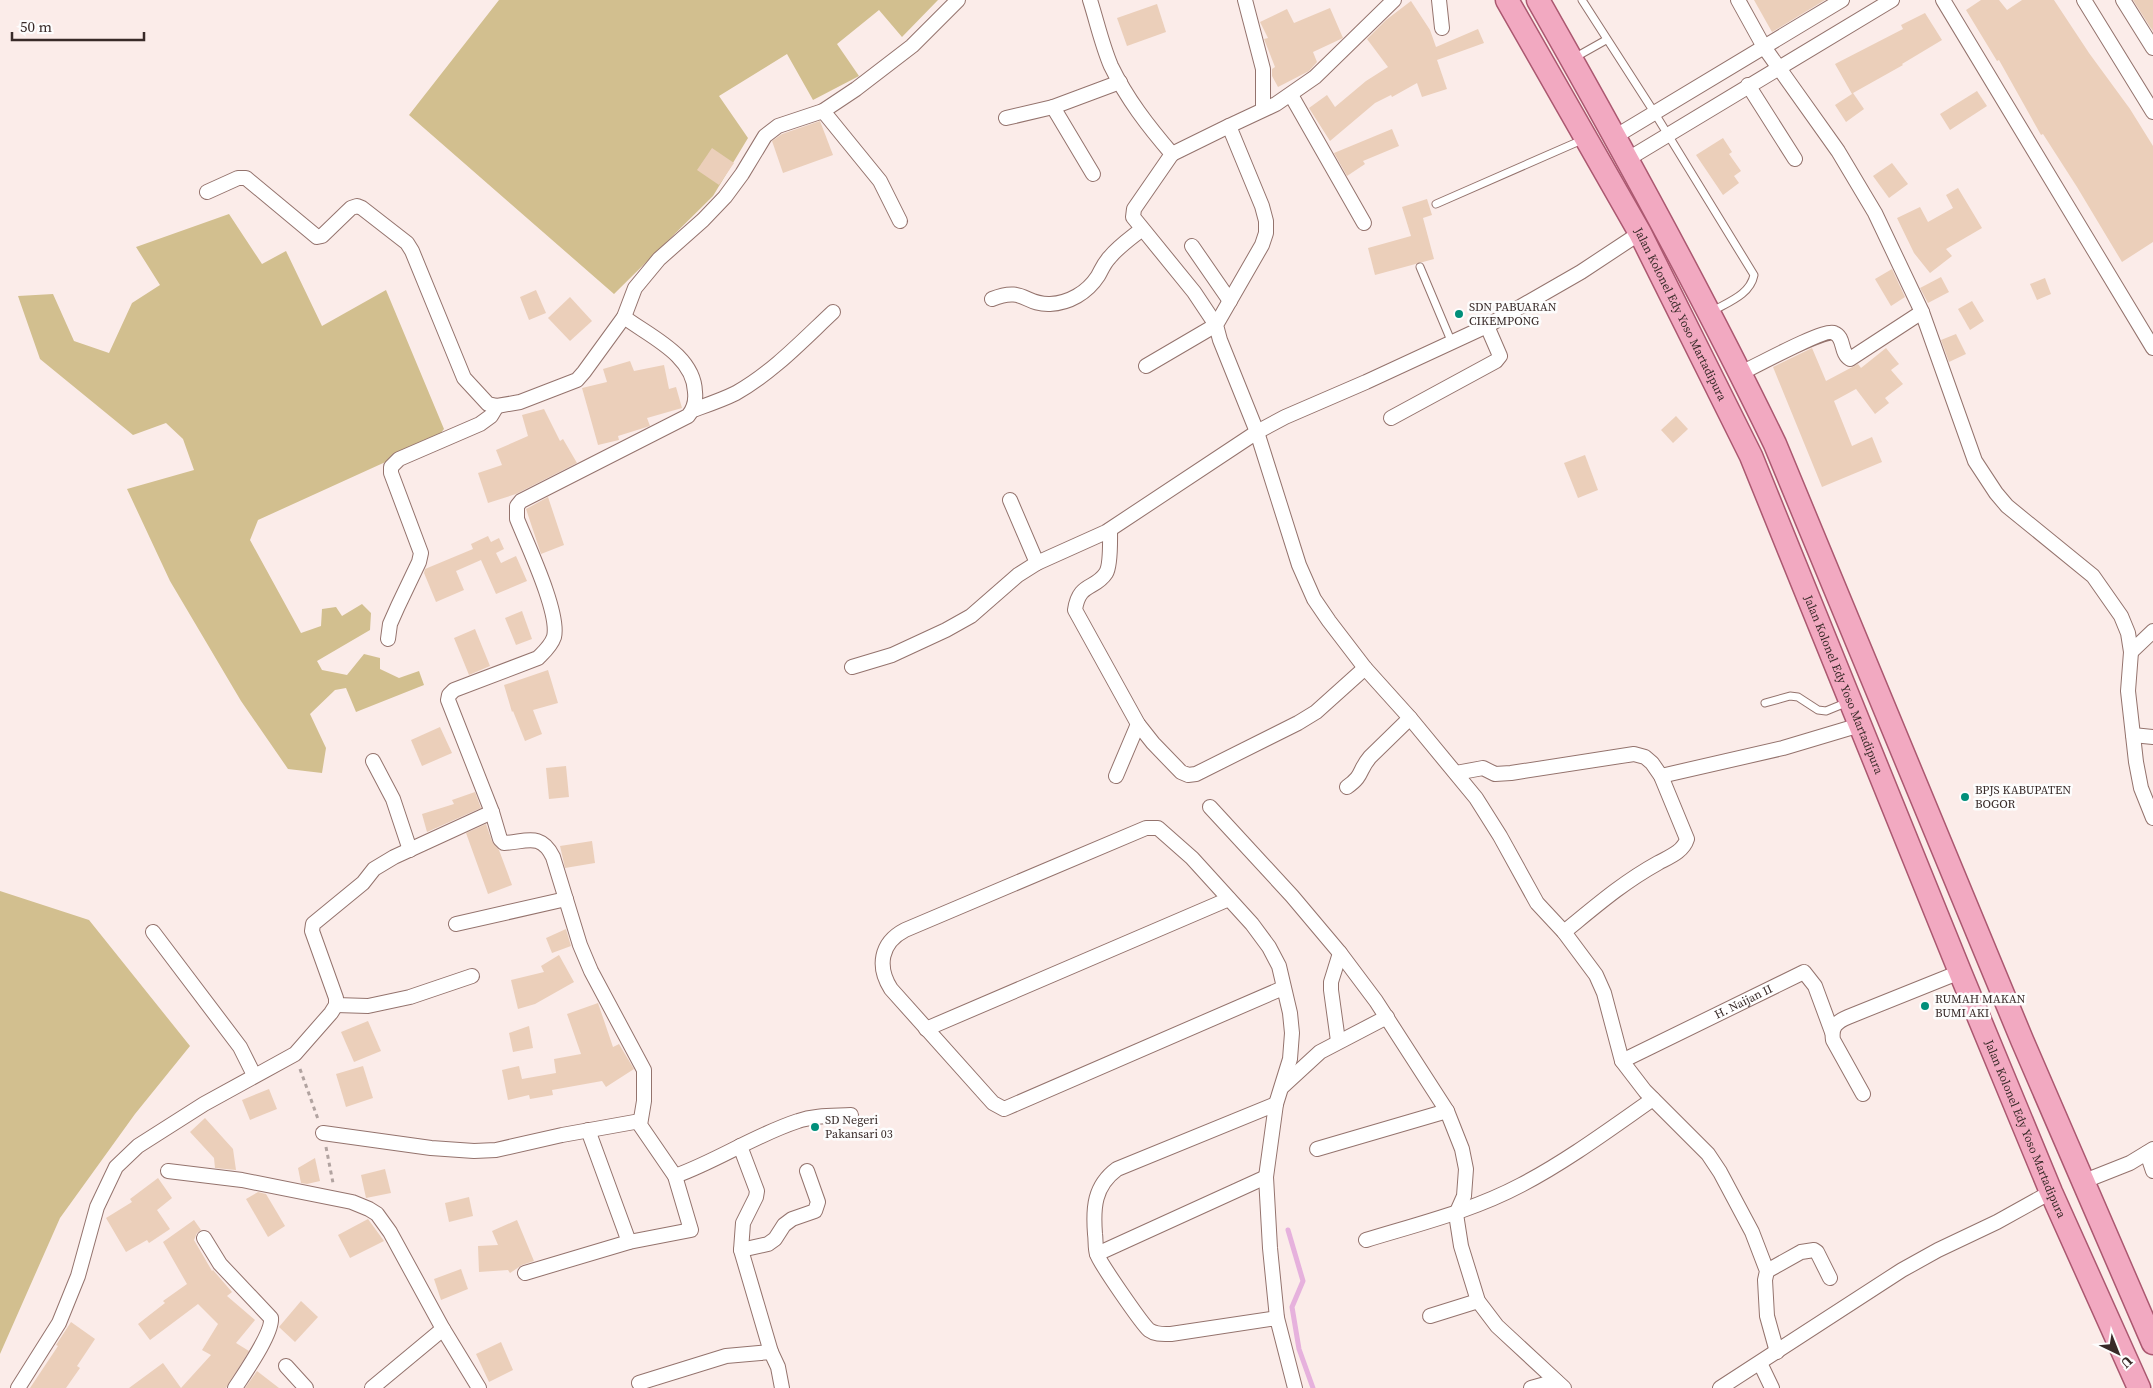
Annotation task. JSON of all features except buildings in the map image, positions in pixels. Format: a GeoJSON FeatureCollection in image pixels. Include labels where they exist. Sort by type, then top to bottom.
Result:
{"type":"FeatureCollection","features":[{"type":"Feature","properties":{"kind":"main road","name":"Jalan Kolonel Edy Yoso Martadipura"},"geometry":{"type":"LineString","coordinates":[[1507,0],[1607,172],[1640,233],[1751,456],[2051,1192],[2139,1388]]}},
{"type":"Feature","properties":{"kind":"main road","name":"Jalan Kolonel Edy Yoso Martadipura"},"geometry":{"type":"LineString","coordinates":[[1538,0],[1616,136],[1741,373],[1775,444],[2022,1040],[2153,1342]]}},
{"type":"Feature","properties":{"kind":"main road"},"geometry":{"type":"LineString","coordinates":[[1590,144],[1616,136]]}},
{"type":"Feature","properties":{"kind":"main road"},"geometry":{"type":"LineString","coordinates":[[1607,172],[1628,159]]}},
{"type":"Feature","properties":{"kind":"main road"},"geometry":{"type":"LineString","coordinates":[[1994,1052],[2022,1040]]}},
{"type":"Feature","properties":{"kind":"street"},"geometry":{"type":"LineString","coordinates":[[207,192],[238,178],[246,178],[317,237],[322,236],[351,208],[357,206],[362,208],[399,237],[412,250],[464,378],[488,404],[497,406],[520,402],[577,380],[602,349],[625,313],[635,288],[659,259],[703,220],[725,197],[742,174],[765,136],[778,126],[823,111],[889,65],[912,46],[958,0]]}},
{"type":"Feature","properties":{"kind":"street"},"geometry":{"type":"LineString","coordinates":[[1090,0],[1111,64],[1120,82],[1134,107],[1172,154]]}},
{"type":"Feature","properties":{"kind":"street"},"geometry":{"type":"LineString","coordinates":[[1245,0],[1263,69],[1263,109]]}},
{"type":"Feature","properties":{"kind":"street"},"geometry":{"type":"LineString","coordinates":[[1394,0],[1328,66],[1291,95],[1172,154],[1134,209],[1133,218],[1194,292],[1216,325],[1220,340],[1257,432],[1299,565],[1314,598],[1365,668],[1410,718],[1476,798],[1500,836],[1537,903],[1564,932],[1596,976],[1604,993],[1622,1062],[1653,1099],[1696,1141],[1720,1172],[1752,1232],[1767,1271],[1765,1280],[1767,1316],[1776,1352]]}},
{"type":"Feature","properties":{"kind":"street"},"geometry":{"type":"LineString","coordinates":[[1439,0],[1442,28]]}},
{"type":"Feature","properties":{"kind":"street"},"geometry":{"type":"LineString","coordinates":[[1738,0],[1777,68],[1838,151],[1875,213],[1922,312],[1975,461],[2007,506],[2093,576],[2121,616],[2128,633],[2131,652],[2128,691],[2141,788],[2153,818]]}},
{"type":"Feature","properties":{"kind":"street"},"geometry":{"type":"LineString","coordinates":[[1616,136],[1842,0]]}},
{"type":"Feature","properties":{"kind":"street"},"geometry":{"type":"LineString","coordinates":[[1628,159],[1892,0]]}},
{"type":"Feature","properties":{"kind":"street"},"geometry":{"type":"LineString","coordinates":[[1942,0],[2153,348]]}},
{"type":"Feature","properties":{"kind":"street"},"geometry":{"type":"LineString","coordinates":[[2084,0],[2153,112]]}},
{"type":"Feature","properties":{"kind":"street"},"geometry":{"type":"LineString","coordinates":[[2123,0],[2153,48]]}},
{"type":"Feature","properties":{"kind":"street"},"geometry":{"type":"LineString","coordinates":[[1006,118],[1053,107],[1120,82]]}},
{"type":"Feature","properties":{"kind":"street"},"geometry":{"type":"LineString","coordinates":[[1748,85],[1795,159]]}},
{"type":"Feature","properties":{"kind":"street"},"geometry":{"type":"LineString","coordinates":[[1291,95],[1364,223]]}},
{"type":"Feature","properties":{"kind":"street"},"geometry":{"type":"LineString","coordinates":[[1053,107],[1093,174]]}},
{"type":"Feature","properties":{"kind":"street"},"geometry":{"type":"LineString","coordinates":[[823,111],[880,181],[900,221]]}},
{"type":"Feature","properties":{"kind":"street"},"geometry":{"type":"LineString","coordinates":[[1146,366],[1216,325],[1262,245],[1266,221],[1262,206],[1229,126]]}},
{"type":"Feature","properties":{"kind":"street"},"geometry":{"type":"LineString","coordinates":[[992,299],[1004,294],[1020,294],[1040,304],[1052,304],[1070,300],[1092,284],[1108,258],[1142,229]]}},
{"type":"Feature","properties":{"kind":"street"},"geometry":{"type":"LineString","coordinates":[[852,667],[892,655],[920,643],[971,616],[1018,575],[1037,563],[1110,530],[1257,432],[1285,417],[1487,326],[1581,272],[1640,233]]}},
{"type":"Feature","properties":{"kind":"street"},"geometry":{"type":"LineString","coordinates":[[1192,246],[1230,301]]}},
{"type":"Feature","properties":{"kind":"street"},"geometry":{"type":"LineString","coordinates":[[525,1273],[629,1242],[691,1230],[675,1176],[648,1138],[640,1121],[644,1101],[644,1070],[591,971],[552,857],[546,846],[529,840],[504,843],[500,839],[492,812],[448,700],[449,695],[454,690],[538,658],[546,651],[554,636],[552,608],[517,519],[517,506],[530,496],[688,416],[693,410],[733,394],[754,382],[833,312]]}},
{"type":"Feature","properties":{"kind":"street"},"geometry":{"type":"LineString","coordinates":[[1741,373],[1812,338],[1830,332],[1837,335],[1844,354],[1850,359],[1884,335],[1922,312]]}},
{"type":"Feature","properties":{"kind":"street"},"geometry":{"type":"LineString","coordinates":[[625,313],[673,352],[689,368],[695,387],[693,410]]}},
{"type":"Feature","properties":{"kind":"street"},"geometry":{"type":"LineString","coordinates":[[1391,418],[1496,361],[1500,356],[1499,350],[1487,326]]}},
{"type":"Feature","properties":{"kind":"street"},"geometry":{"type":"LineString","coordinates":[[388,639],[390,624],[419,562],[421,553],[391,473],[391,467],[398,459],[480,424],[491,416],[497,406]]}},
{"type":"Feature","properties":{"kind":"street"},"geometry":{"type":"LineString","coordinates":[[1010,500],[1037,563]]}},
{"type":"Feature","properties":{"kind":"street"},"geometry":{"type":"LineString","coordinates":[[1110,530],[1108,568],[1099,580],[1086,588],[1078,596],[1075,610],[1138,724],[1153,744],[1181,772],[1188,775],[1196,774],[1298,723],[1316,712],[1365,668]]}},
{"type":"Feature","properties":{"kind":"street"},"geometry":{"type":"LineString","coordinates":[[2131,652],[2153,631]]}},
{"type":"Feature","properties":{"kind":"street"},"geometry":{"type":"LineString","coordinates":[[1347,787],[1357,780],[1370,757],[1410,718]]}},
{"type":"Feature","properties":{"kind":"street"},"geometry":{"type":"LineString","coordinates":[[1116,776],[1138,724]]}},
{"type":"Feature","properties":{"kind":"street"},"geometry":{"type":"LineString","coordinates":[[1661,776],[1783,748],[1860,725]]}},
{"type":"Feature","properties":{"kind":"street"},"geometry":{"type":"LineString","coordinates":[[2133,734],[2153,737]]}},
{"type":"Feature","properties":{"kind":"street"},"geometry":{"type":"LineString","coordinates":[[1456,773],[1483,768],[1495,774],[1511,773],[1634,754],[1645,757],[1661,776],[1687,839],[1685,846],[1678,852],[1633,876],[1564,932]]}},
{"type":"Feature","properties":{"kind":"street"},"geometry":{"type":"LineString","coordinates":[[373,761],[393,799],[410,850]]}},
{"type":"Feature","properties":{"kind":"street"},"geometry":{"type":"LineString","coordinates":[[1210,806],[1292,896],[1340,953],[1387,1017],[1448,1111],[1462,1149],[1466,1169],[1464,1196],[1456,1214],[1461,1246],[1478,1301],[1497,1326],[1560,1384]]}},
{"type":"Feature","properties":{"kind":"street"},"geometry":{"type":"LineString","coordinates":[[18,1388],[59,1323],[78,1276],[97,1207],[116,1167],[138,1146],[204,1104],[295,1054],[336,1005],[333,988],[312,931],[313,924],[363,884],[374,869],[492,812]]}},
{"type":"Feature","properties":{"kind":"street"},"geometry":{"type":"LineString","coordinates":[[1283,988],[1004,1109],[993,1102],[891,989],[883,974],[883,958],[885,949],[892,939],[905,930],[1130,834],[1153,826],[1175,842],[1252,924],[1268,947],[1279,966],[1290,1013],[1292,1033],[1290,1059],[1276,1104],[1266,1177],[1270,1248],[1277,1318],[1295,1388]]}},
{"type":"Feature","properties":{"kind":"street"},"geometry":{"type":"LineString","coordinates":[[456,924],[566,899]]}},
{"type":"Feature","properties":{"kind":"street"},"geometry":{"type":"LineString","coordinates":[[926,1029],[1229,899]]}},
{"type":"Feature","properties":{"kind":"street"},"geometry":{"type":"LineString","coordinates":[[153,932],[240,1047],[254,1075]]}},
{"type":"Feature","properties":{"kind":"street"},"geometry":{"type":"LineString","coordinates":[[1338,1041],[1331,990],[1340,953]]}},
{"type":"Feature","properties":{"kind":"street","name":"H. Naijan II"},"geometry":{"type":"LineString","coordinates":[[1622,1062],[1804,972],[1815,986],[1832,1032]]}},
{"type":"Feature","properties":{"kind":"street"},"geometry":{"type":"LineString","coordinates":[[1863,1094],[1833,1040],[1832,1032],[1835,1025],[1848,1017],[1960,972]]}},
{"type":"Feature","properties":{"kind":"street"},"geometry":{"type":"LineString","coordinates":[[336,1005],[368,1006],[402,999],[472,976]]}},
{"type":"Feature","properties":{"kind":"street"},"geometry":{"type":"LineString","coordinates":[[1280,1090],[1300,1068],[1320,1052],[1387,1017]]}},
{"type":"Feature","properties":{"kind":"street"},"geometry":{"type":"LineString","coordinates":[[1366,1240],[1456,1214],[1521,1186],[1566,1159],[1653,1099]]}},
{"type":"Feature","properties":{"kind":"street"},"geometry":{"type":"LineString","coordinates":[[1276,1104],[1117,1169],[1108,1176],[1099,1192],[1093,1210],[1097,1254],[1136,1315],[1153,1332],[1171,1334],[1277,1318]]}},
{"type":"Feature","properties":{"kind":"street"},"geometry":{"type":"LineString","coordinates":[[1317,1150],[1448,1111]]}},
{"type":"Feature","properties":{"kind":"street"},"geometry":{"type":"LineString","coordinates":[[675,1176],[697,1168],[740,1146],[798,1121],[816,1117],[851,1115]]}},
{"type":"Feature","properties":{"kind":"street"},"geometry":{"type":"LineString","coordinates":[[323,1133],[431,1148],[474,1151],[496,1150],[640,1121]]}},
{"type":"Feature","properties":{"kind":"street"},"geometry":{"type":"LineString","coordinates":[[588,1130],[629,1242]]}},
{"type":"Feature","properties":{"kind":"street"},"geometry":{"type":"LineString","coordinates":[[740,1146],[757,1191],[744,1223],[742,1250],[771,1352],[778,1367],[782,1388]]}},
{"type":"Feature","properties":{"kind":"street"},"geometry":{"type":"LineString","coordinates":[[2082,1182],[2130,1163],[2150,1152],[2153,1170]]}},
{"type":"Feature","properties":{"kind":"street"},"geometry":{"type":"LineString","coordinates":[[168,1171],[242,1180],[352,1202],[377,1214],[390,1232],[443,1329],[479,1388]]}},
{"type":"Feature","properties":{"kind":"street"},"geometry":{"type":"LineString","coordinates":[[742,1250],[768,1244],[775,1239],[788,1222],[815,1211],[818,1202],[807,1171]]}},
{"type":"Feature","properties":{"kind":"street"},"geometry":{"type":"LineString","coordinates":[[1097,1254],[1266,1177]]}},
{"type":"Feature","properties":{"kind":"street"},"geometry":{"type":"LineString","coordinates":[[1720,1388],[1921,1259],[1998,1222],[2051,1192]]}},
{"type":"Feature","properties":{"kind":"street"},"geometry":{"type":"LineString","coordinates":[[204,1238],[220,1264],[270,1318],[272,1323],[262,1345],[235,1388]]}},
{"type":"Feature","properties":{"kind":"street"},"geometry":{"type":"LineString","coordinates":[[1767,1271],[1801,1252],[1814,1250],[1817,1252],[1830,1278]]}},
{"type":"Feature","properties":{"kind":"street"},"geometry":{"type":"LineString","coordinates":[[1430,1316],[1478,1301]]}},
{"type":"Feature","properties":{"kind":"street"},"geometry":{"type":"LineString","coordinates":[[372,1388],[443,1329]]}},
{"type":"Feature","properties":{"kind":"street"},"geometry":{"type":"LineString","coordinates":[[639,1383],[726,1356],[771,1352]]}},
{"type":"Feature","properties":{"kind":"street"},"geometry":{"type":"LineString","coordinates":[[1760,1363],[1772,1388]]}},
{"type":"Feature","properties":{"kind":"street"},"geometry":{"type":"LineString","coordinates":[[286,1366],[306,1388]]}},
{"type":"Feature","properties":{"kind":"street"},"geometry":{"type":"LineString","coordinates":[[1531,1388],[1560,1384]]}},
{"type":"Feature","properties":{"kind":"lane"},"geometry":{"type":"LineString","coordinates":[[1582,0],[1754,274],[1752,284],[1744,293],[1709,313]]}},
{"type":"Feature","properties":{"kind":"lane"},"geometry":{"type":"LineString","coordinates":[[1572,59],[1606,40]]}},
{"type":"Feature","properties":{"kind":"lane"},"geometry":{"type":"LineString","coordinates":[[1436,204],[1590,144]]}},
{"type":"Feature","properties":{"kind":"lane"},"geometry":{"type":"LineString","coordinates":[[1420,267],[1452,343]]}},
{"type":"Feature","properties":{"kind":"lane"},"geometry":{"type":"LineString","coordinates":[[1765,703],[1790,696],[1798,697],[1818,710],[1826,711],[1850,701]]}},
{"type":"Feature","properties":{"kind":"shaded area"},"geometry":{"type":"Polygon","coordinates":[[[499,0],[938,0],[902,37],[879,10],[837,44],[859,76],[813,100],[787,54],[719,96],[748,138],[713,196],[614,294],[409,115],[499,0]]]}},
{"type":"Feature","properties":{"kind":"shaded area"},"geometry":{"type":"Polygon","coordinates":[[[229,214],[262,264],[286,251],[322,326],[386,290],[444,429],[436,439],[258,520],[250,540],[301,633],[321,626],[322,609],[336,607],[342,616],[362,604],[371,613],[370,630],[317,661],[322,670],[347,675],[364,654],[380,658],[380,669],[399,678],[419,671],[424,685],[356,712],[346,688],[335,690],[310,714],[326,748],[322,773],[288,769],[241,701],[170,581],[127,489],[194,470],[183,439],[166,423],[133,435],[40,359],[18,296],[53,294],[74,341],[109,353],[132,303],[160,285],[136,247],[229,214]]]}},
{"type":"Feature","properties":{"kind":"shaded area"},"geometry":{"type":"Polygon","coordinates":[[[0,891],[89,920],[190,1046],[135,1114],[60,1218],[0,1354],[0,891]]]}},
{"type":"Feature","properties":{"kind":"waterway"},"geometry":{"type":"LineString","coordinates":[[1288,1230],[1303,1281],[1292,1307],[1299,1349],[1313,1388]]}},
{"type":"Feature","properties":{"kind":"place","name":"SDN PABUARAN CIKEMPONG"},"geometry":{"type":"Point","coordinates":[1459,314]}},
{"type":"Feature","properties":{"kind":"place","name":"BPJS KABUPATEN BOGOR"},"geometry":{"type":"Point","coordinates":[1965,797]}},
{"type":"Feature","properties":{"kind":"place","name":"RUMAH MAKAN BUMI AKI"},"geometry":{"type":"Point","coordinates":[1925,1006]}},
{"type":"Feature","properties":{"kind":"place","name":"SD Negeri Pakansari 03"},"geometry":{"type":"Point","coordinates":[815,1127]}}]}
